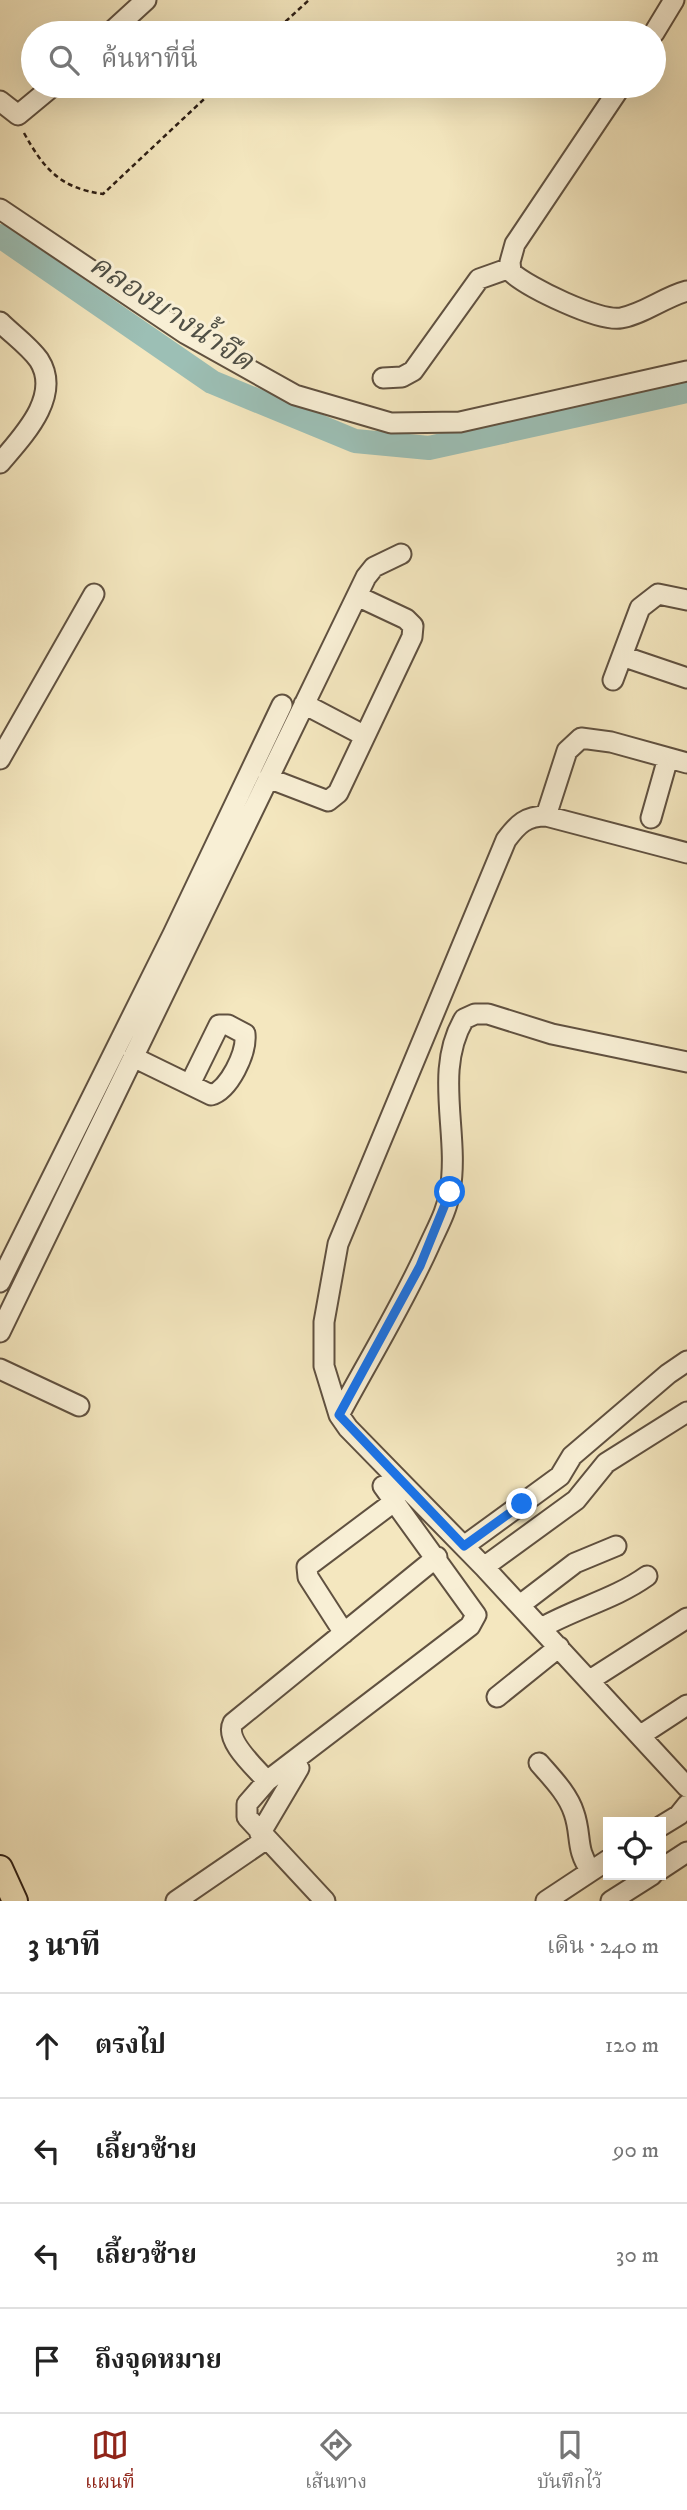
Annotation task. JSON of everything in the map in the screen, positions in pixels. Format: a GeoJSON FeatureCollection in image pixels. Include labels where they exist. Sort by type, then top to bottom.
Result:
{"type":"FeatureCollection","features":[{"type":"Feature","properties":{"kind":"main road"},"geometry":{"type":"LineString","coordinates":[[0,1868],[15,1901]]}},
{"type":"Feature","properties":{"kind":"street"},"geometry":{"type":"LineString","coordinates":[[661,21],[674,0]]}},
{"type":"Feature","properties":{"kind":"street"},"geometry":{"type":"LineString","coordinates":[[122,21],[143,1]]}},
{"type":"Feature","properties":{"kind":"street"},"geometry":{"type":"LineString","coordinates":[[0,101],[18,115],[38,98]]}},
{"type":"Feature","properties":{"kind":"street"},"geometry":{"type":"LineString","coordinates":[[510,268],[515,244],[613,98]]}},
{"type":"Feature","properties":{"kind":"street"},"geometry":{"type":"LineString","coordinates":[[0,209],[186,334],[295,395],[391,423],[460,422],[687,371]]}},
{"type":"Feature","properties":{"kind":"street"},"geometry":{"type":"LineString","coordinates":[[510,268],[520,279],[610,319],[634,314],[670,295],[687,291]]}},
{"type":"Feature","properties":{"kind":"street"},"geometry":{"type":"LineString","coordinates":[[383,378],[402,377],[413,371],[479,279],[510,268]]}},
{"type":"Feature","properties":{"kind":"street"},"geometry":{"type":"LineString","coordinates":[[0,322],[38,358],[48,378],[43,401],[20,440],[0,463]]}},
{"type":"Feature","properties":{"kind":"street"},"geometry":{"type":"LineString","coordinates":[[0,1332],[357,596],[374,567],[401,554]]}},
{"type":"Feature","properties":{"kind":"street"},"geometry":{"type":"LineString","coordinates":[[0,760],[94,594]]}},
{"type":"Feature","properties":{"kind":"street"},"geometry":{"type":"LineString","coordinates":[[613,681],[640,608],[658,594],[687,600]]}},
{"type":"Feature","properties":{"kind":"street"},"geometry":{"type":"LineString","coordinates":[[268,778],[328,801],[338,793],[412,638],[413,626],[406,618],[357,596]]}},
{"type":"Feature","properties":{"kind":"street"},"geometry":{"type":"LineString","coordinates":[[622,656],[685,671]]}},
{"type":"Feature","properties":{"kind":"street"},"geometry":{"type":"LineString","coordinates":[[0,1282],[5,1262],[282,705]]}},
{"type":"Feature","properties":{"kind":"street"},"geometry":{"type":"LineString","coordinates":[[304,705],[365,736]]}},
{"type":"Feature","properties":{"kind":"street"},"geometry":{"type":"LineString","coordinates":[[546,816],[567,751],[581,738],[611,742],[678,761],[651,818]]}},
{"type":"Feature","properties":{"kind":"street"},"geometry":{"type":"LineString","coordinates":[[687,853],[546,816],[530,816],[506,840],[338,1244],[324,1322],[324,1366],[339,1415],[520,1605],[687,1787]]}},
{"type":"Feature","properties":{"kind":"street"},"geometry":{"type":"LineString","coordinates":[[339,1415],[420,1266],[445,1209],[450,1192],[454,1140],[447,1073],[454,1040],[464,1019],[475,1014],[488,1014],[552,1034],[687,1062]]}},
{"type":"Feature","properties":{"kind":"street"},"geometry":{"type":"LineString","coordinates":[[133,1057],[190,1084]]}},
{"type":"Feature","properties":{"kind":"street"},"geometry":{"type":"LineString","coordinates":[[464,1546],[560,1476],[572,1457],[668,1374],[687,1361]]}},
{"type":"Feature","properties":{"kind":"street"},"geometry":{"type":"LineString","coordinates":[[0,1369],[79,1406]]}},
{"type":"Feature","properties":{"kind":"street"},"geometry":{"type":"LineString","coordinates":[[484,1567],[576,1500],[606,1463],[687,1412]]}},
{"type":"Feature","properties":{"kind":"street"},"geometry":{"type":"LineString","coordinates":[[325,1901],[247,1817],[245,1810],[252,1796],[470,1626],[476,1615],[474,1608],[389,1494],[307,1567],[307,1577],[344,1633]]}},
{"type":"Feature","properties":{"kind":"street"},"geometry":{"type":"LineString","coordinates":[[520,1605],[575,1563],[616,1546]]}},
{"type":"Feature","properties":{"kind":"street"},"geometry":{"type":"LineString","coordinates":[[267,1782],[233,1739],[230,1729],[437,1557]]}},
{"type":"Feature","properties":{"kind":"street"},"geometry":{"type":"LineString","coordinates":[[541,1628],[568,1612],[627,1590],[647,1576]]}},
{"type":"Feature","properties":{"kind":"street"},"geometry":{"type":"LineString","coordinates":[[590,1680],[687,1618]]}},
{"type":"Feature","properties":{"kind":"street"},"geometry":{"type":"LineString","coordinates":[[497,1698],[559,1647]]}},
{"type":"Feature","properties":{"kind":"street"},"geometry":{"type":"LineString","coordinates":[[641,1735],[687,1705]]}},
{"type":"Feature","properties":{"kind":"street"},"geometry":{"type":"LineString","coordinates":[[539,1763],[568,1798],[575,1814],[579,1850],[591,1871]]}},
{"type":"Feature","properties":{"kind":"street"},"geometry":{"type":"LineString","coordinates":[[176,1901],[263,1837],[299,1768]]}},
{"type":"Feature","properties":{"kind":"street"},"geometry":{"type":"LineString","coordinates":[[666,1823],[679,1815],[687,1805]]}},
{"type":"Feature","properties":{"kind":"street"},"geometry":{"type":"LineString","coordinates":[[666,1866],[687,1853]]}},
{"type":"Feature","properties":{"kind":"street"},"geometry":{"type":"LineString","coordinates":[[546,1901],[603,1863]]}},
{"type":"Feature","properties":{"kind":"street"},"geometry":{"type":"LineString","coordinates":[[611,1901],[644,1880]]}},
{"type":"Feature","properties":{"kind":"path"},"geometry":{"type":"LineString","coordinates":[[286,21],[309,0]]}},
{"type":"Feature","properties":{"kind":"path"},"geometry":{"type":"LineString","coordinates":[[24,133],[42,165],[77,190],[103,194],[205,98]]}},
{"type":"Feature","properties":{"kind":"waterway","name":"คลองบางน้ำจืด"},"geometry":{"type":"LineString","coordinates":[[0,236],[212,382],[355,441],[429,448],[687,391]]}},
{"type":"Feature","properties":{"kind":"route"},"geometry":{"type":"LineString","coordinates":[[450,1192],[420,1266],[339,1415],[348,1428],[464,1546],[522,1504]]}}]}
